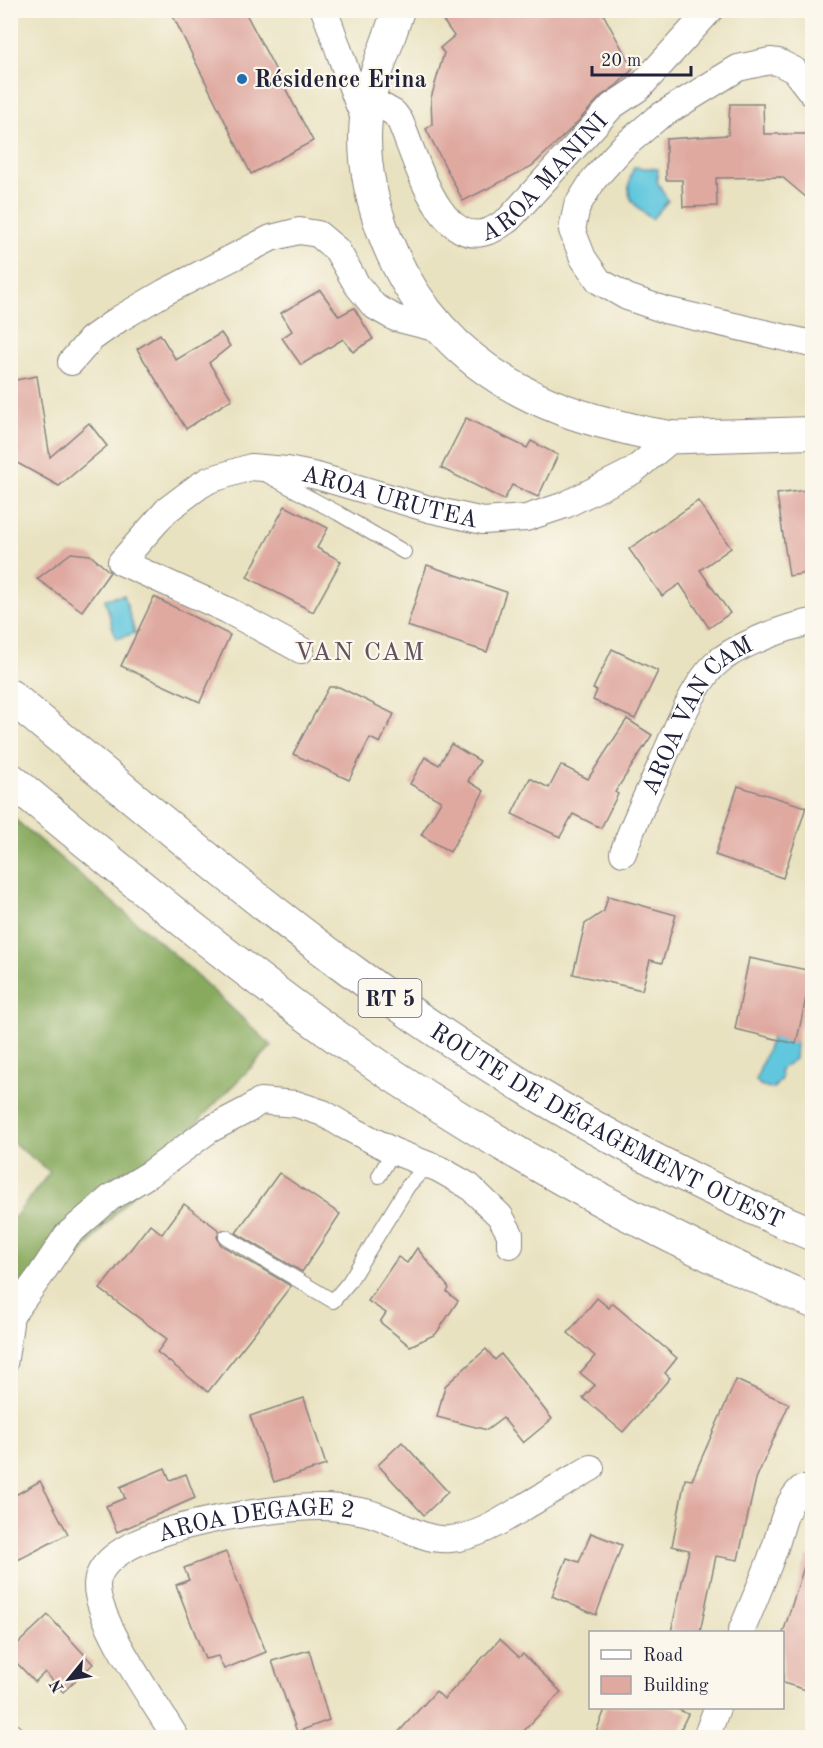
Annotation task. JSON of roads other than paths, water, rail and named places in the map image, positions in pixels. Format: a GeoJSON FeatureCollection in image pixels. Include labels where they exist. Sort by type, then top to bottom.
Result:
{"type":"FeatureCollection","features":[{"type":"Feature","properties":{"kind":"highway","name":"ROUTE DE DÉGAGEMENT OUEST"},"geometry":{"type":"LineString","coordinates":[[10,696],[276,914],[358,976],[441,1032],[519,1082],[616,1139],[732,1199],[813,1234]]}},
{"type":"Feature","properties":{"kind":"highway","name":"RT 5"},"geometry":{"type":"LineString","coordinates":[[10,779],[211,943],[348,1045],[411,1086],[530,1160],[630,1216],[705,1253],[813,1301]]}},
{"type":"Feature","properties":{"kind":"street"},"geometry":{"type":"LineString","coordinates":[[324,10],[351,91],[367,110]]}},
{"type":"Feature","properties":{"kind":"street"},"geometry":{"type":"LineString","coordinates":[[398,10],[367,110],[368,172],[381,226],[395,261],[427,314],[442,330],[475,363],[508,385],[545,404],[590,419],[674,437],[813,433]]}},
{"type":"Feature","properties":{"kind":"street","name":"AROA MANINI"},"geometry":{"type":"LineString","coordinates":[[367,110],[394,113],[400,121],[427,188],[443,215],[458,229],[470,233],[488,232],[509,219],[612,106],[639,88],[710,10]]}},
{"type":"Feature","properties":{"kind":"street"},"geometry":{"type":"LineString","coordinates":[[813,93],[794,70],[778,62],[770,61],[738,68],[657,118],[623,147],[594,179],[577,206],[572,230],[583,258],[599,281],[627,297],[665,310],[813,344]]}},
{"type":"Feature","properties":{"kind":"street"},"geometry":{"type":"LineString","coordinates":[[71,362],[91,339],[119,319],[261,243],[299,231],[318,234],[337,250],[357,285],[374,306],[395,318],[442,330]]}},
{"type":"Feature","properties":{"kind":"street","name":"AROA URUTEA"},"geometry":{"type":"LineString","coordinates":[[301,650],[227,610],[121,562],[167,510],[199,486],[209,480],[251,467],[287,470],[317,476],[429,509],[483,520],[526,518],[565,505],[633,471],[674,437]]}},
{"type":"Feature","properties":{"kind":"street","name":"AROA VAN CAM"},"geometry":{"type":"LineString","coordinates":[[623,853],[633,822],[682,717],[706,676],[722,658],[767,636],[813,622]]}},
{"type":"Feature","properties":{"kind":"street"},"geometry":{"type":"LineString","coordinates":[[12,1315],[67,1235],[110,1198],[151,1173],[209,1130],[249,1110],[260,1101],[296,1104],[323,1113],[393,1151],[439,1169],[469,1186],[500,1216],[510,1234],[510,1245]]}},
{"type":"Feature","properties":{"kind":"street","name":"AROA DEGAGE 2"},"geometry":{"type":"LineString","coordinates":[[176,1737],[104,1617],[97,1583],[107,1565],[115,1557],[137,1543],[176,1528],[222,1517],[321,1507],[366,1512],[427,1536],[448,1539],[469,1536],[501,1521],[591,1468]]}},
{"type":"Feature","properties":{"kind":"street"},"geometry":{"type":"LineString","coordinates":[[741,1631],[774,1551],[789,1504],[801,1489],[813,1489]]}},
{"type":"Feature","properties":{"kind":"street"},"geometry":{"type":"LineString","coordinates":[[706,1737],[716,1709]]}},
{"type":"Feature","properties":{"kind":"lane"},"geometry":{"type":"LineString","coordinates":[[251,467],[338,513],[404,552]]}},
{"type":"Feature","properties":{"kind":"lane"},"geometry":{"type":"LineString","coordinates":[[379,1176],[393,1151]]}},
{"type":"Feature","properties":{"kind":"lane"},"geometry":{"type":"LineString","coordinates":[[226,1237],[333,1301],[349,1281],[408,1186],[421,1172],[439,1169]]}},
{"type":"Feature","properties":{"kind":"lane"},"geometry":{"type":"LineString","coordinates":[[10,1365],[16,1324],[12,1315]]}},
{"type":"Feature","properties":{"kind":"water"},"geometry":{"type":"Polygon","coordinates":[[[634,167],[658,169],[657,181],[668,201],[652,219],[633,203],[630,197],[629,184],[634,167]]]}},
{"type":"Feature","properties":{"kind":"water"},"geometry":{"type":"Polygon","coordinates":[[[124,595],[135,633],[116,639],[105,599],[124,595]]]}},
{"type":"Feature","properties":{"kind":"water"},"geometry":{"type":"Polygon","coordinates":[[[772,1036],[796,1041],[795,1059],[780,1069],[781,1079],[773,1089],[760,1085],[756,1080],[772,1036]]]}},
{"type":"Feature","properties":{"kind":"place","name":"Résidence Erina"},"geometry":{"type":"Point","coordinates":[242,79]}},
{"type":"Feature","properties":{"kind":"district","name":"VAN CAM"},"geometry":{"type":"Point","coordinates":[360,651]}}]}
